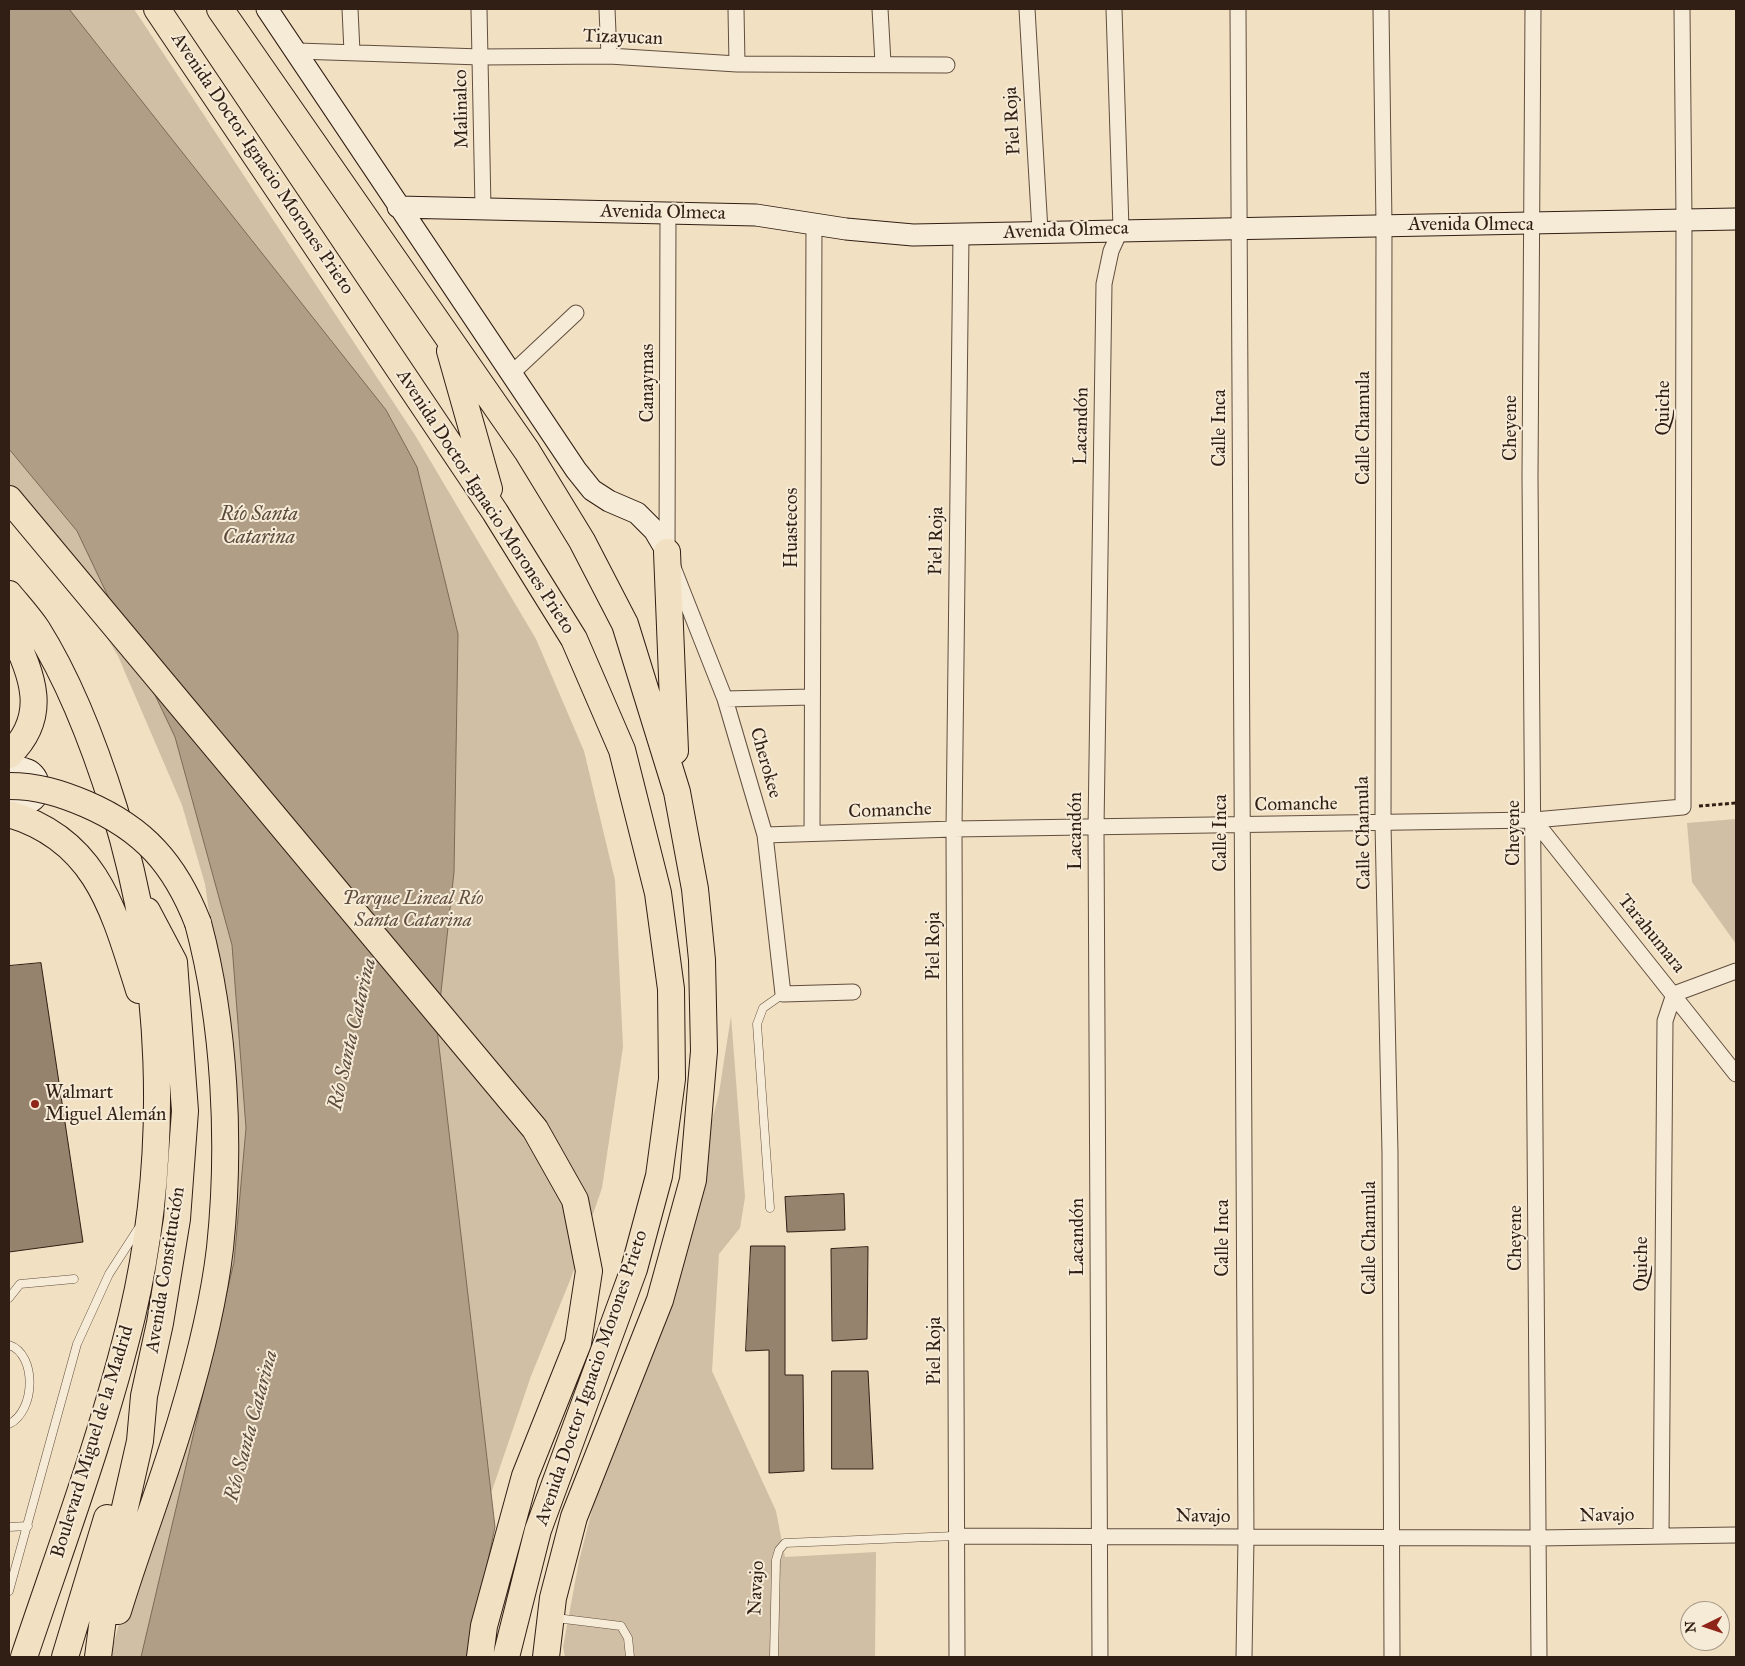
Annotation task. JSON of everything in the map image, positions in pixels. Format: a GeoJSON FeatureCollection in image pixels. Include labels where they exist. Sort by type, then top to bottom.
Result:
{"type":"FeatureCollection","features":[{"type":"Feature","properties":{"kind":"highway","name":"Avenida Doctor Ignacio Morones Prieto"},"geometry":{"type":"LineString","coordinates":[[157,9],[495,512],[574,639],[622,750],[658,893],[671,999],[672,1078],[659,1176],[634,1269],[538,1530],[506,1657]]}},
{"type":"Feature","properties":{"kind":"highway","name":"Avenida Doctor Ignacio Morones Prieto"},"geometry":{"type":"LineString","coordinates":[[220,9],[527,452],[582,541],[625,624],[677,792],[695,889],[702,960],[704,1052],[693,1180],[660,1300],[574,1517],[553,1598],[547,1655]]}},
{"type":"Feature","properties":{"kind":"highway"},"geometry":{"type":"LineString","coordinates":[[444,332],[495,512]]}},
{"type":"Feature","properties":{"kind":"highway"},"geometry":{"type":"LineString","coordinates":[[9,499],[535,1129],[575,1200],[589,1271],[578,1342],[525,1476],[484,1626],[480,1657]]}},
{"type":"Feature","properties":{"kind":"highway"},"geometry":{"type":"LineString","coordinates":[[667,552],[677,792]]}},
{"type":"Feature","properties":{"kind":"highway","name":"Boulevard Miguel de la Madrid"},"geometry":{"type":"LineString","coordinates":[[9,594],[36,627],[78,710],[107,785],[135,888],[149,966],[157,1062],[157,1111],[150,1211],[132,1316],[102,1425],[24,1657]]}},
{"type":"Feature","properties":{"kind":"highway"},"geometry":{"type":"LineString","coordinates":[[9,625],[31,682],[35,704],[28,731],[9,755]]}},
{"type":"Feature","properties":{"kind":"highway"},"geometry":{"type":"LineString","coordinates":[[9,786],[24,786],[58,792],[119,819],[154,848],[186,896],[198,923],[208,961],[222,1065],[224,1192],[220,1250],[213,1287],[188,1396],[104,1657]]}},
{"type":"Feature","properties":{"kind":"highway"},"geometry":{"type":"LineString","coordinates":[[9,814],[24,818],[57,836],[71,847],[97,878],[116,919],[153,1031]]}},
{"type":"Feature","properties":{"kind":"highway","name":"Avenida Constitución"},"geometry":{"type":"LineString","coordinates":[[98,1657],[108,1587],[140,1440],[144,1396],[160,1323],[177,1219],[185,1111],[174,962],[135,888]]}},
{"type":"Feature","properties":{"kind":"highway"},"geometry":{"type":"LineString","coordinates":[[65,1657],[144,1396]]}},
{"type":"Feature","properties":{"kind":"street"},"geometry":{"type":"LineString","coordinates":[[267,9],[297,51],[398,207],[592,490],[609,501],[637,513],[654,530],[667,552]]}},
{"type":"Feature","properties":{"kind":"street"},"geometry":{"type":"LineString","coordinates":[[350,9],[352,52]]}},
{"type":"Feature","properties":{"kind":"street","name":"Malinalco"},"geometry":{"type":"LineString","coordinates":[[479,9],[483,208]]}},
{"type":"Feature","properties":{"kind":"street"},"geometry":{"type":"LineString","coordinates":[[607,9],[609,56]]}},
{"type":"Feature","properties":{"kind":"street"},"geometry":{"type":"LineString","coordinates":[[736,9],[737,64]]}},
{"type":"Feature","properties":{"kind":"street"},"geometry":{"type":"LineString","coordinates":[[880,9],[883,63]]}},
{"type":"Feature","properties":{"kind":"street","name":"Piel Roja"},"geometry":{"type":"LineString","coordinates":[[1027,9],[1040,231]]}},
{"type":"Feature","properties":{"kind":"street","name":"Lacandón"},"geometry":{"type":"LineString","coordinates":[[1100,1657],[1096,828],[1104,284],[1111,251],[1120,229],[1114,9]]}},
{"type":"Feature","properties":{"kind":"street","name":"Calle Inca"},"geometry":{"type":"LineString","coordinates":[[1238,9],[1240,826],[1246,1538],[1244,1657]]}},
{"type":"Feature","properties":{"kind":"street","name":"Calle Chamula"},"geometry":{"type":"LineString","coordinates":[[1381,9],[1384,225],[1383,824],[1390,1153],[1390,1537],[1392,1657]]}},
{"type":"Feature","properties":{"kind":"street","name":"Cheyene"},"geometry":{"type":"LineString","coordinates":[[1534,9],[1530,477],[1539,1657]]}},
{"type":"Feature","properties":{"kind":"street","name":"Quiche"},"geometry":{"type":"LineString","coordinates":[[1682,9],[1684,220],[1683,807]]}},
{"type":"Feature","properties":{"kind":"street","name":"Tizayucan"},"geometry":{"type":"LineString","coordinates":[[297,51],[481,57],[609,56],[737,64],[883,63],[947,65]]}},
{"type":"Feature","properties":{"kind":"street","name":"Avenida Olmeca"},"geometry":{"type":"LineString","coordinates":[[398,207],[756,215],[887,233],[961,235],[1120,229],[1531,225],[1736,219]]}},
{"type":"Feature","properties":{"kind":"street","name":"Canaymas"},"geometry":{"type":"LineString","coordinates":[[667,552],[668,214]]}},
{"type":"Feature","properties":{"kind":"street","name":"Huastecos"},"geometry":{"type":"LineString","coordinates":[[812,833],[814,224]]}},
{"type":"Feature","properties":{"kind":"street","name":"Piel Roja"},"geometry":{"type":"LineString","coordinates":[[957,1657],[955,1536],[954,829],[961,235]]}},
{"type":"Feature","properties":{"kind":"street"},"geometry":{"type":"LineString","coordinates":[[511,374],[576,313]]}},
{"type":"Feature","properties":{"kind":"street","name":"Cherokee"},"geometry":{"type":"LineString","coordinates":[[667,552],[725,699],[765,835],[783,994]]}},
{"type":"Feature","properties":{"kind":"street"},"geometry":{"type":"LineString","coordinates":[[725,699],[811,697]]}},
{"type":"Feature","properties":{"kind":"street"},"geometry":{"type":"LineString","coordinates":[[9,768],[25,769],[32,772],[36,777],[39,790],[33,801],[26,805],[9,808]]}},
{"type":"Feature","properties":{"kind":"street","name":"Comanche"},"geometry":{"type":"LineString","coordinates":[[765,835],[954,829],[1383,824],[1534,820],[1683,807]]}},
{"type":"Feature","properties":{"kind":"street","name":"Tarahumara"},"geometry":{"type":"LineString","coordinates":[[1534,820],[1736,1074]]}},
{"type":"Feature","properties":{"kind":"street"},"geometry":{"type":"LineString","coordinates":[[1674,994],[1736,972]]}},
{"type":"Feature","properties":{"kind":"street"},"geometry":{"type":"LineString","coordinates":[[783,994],[853,992]]}},
{"type":"Feature","properties":{"kind":"street","name":"Quiche"},"geometry":{"type":"LineString","coordinates":[[1661,1536],[1663,1042],[1664,1021],[1674,994]]}},
{"type":"Feature","properties":{"kind":"street","name":"Navajo"},"geometry":{"type":"LineString","coordinates":[[955,1536],[1538,1538],[1736,1535]]}},
{"type":"Feature","properties":{"kind":"lane"},"geometry":{"type":"LineString","coordinates":[[770,1208],[757,1024],[762,1008],[783,994]]}},
{"type":"Feature","properties":{"kind":"lane"},"geometry":{"type":"LineString","coordinates":[[9,1591],[77,1344],[109,1274],[150,1211]]}},
{"type":"Feature","properties":{"kind":"lane"},"geometry":{"type":"LineString","coordinates":[[9,1298],[20,1284],[74,1280]]}},
{"type":"Feature","properties":{"kind":"lane"},"geometry":{"type":"LineString","coordinates":[[9,1345],[23,1357],[28,1371],[29,1398],[24,1412],[9,1424]]}},
{"type":"Feature","properties":{"kind":"lane"},"geometry":{"type":"LineString","coordinates":[[9,1527],[28,1526]]}},
{"type":"Feature","properties":{"kind":"lane","name":"Navajo"},"geometry":{"type":"LineString","coordinates":[[774,1657],[776,1560],[779,1550],[785,1544],[955,1536]]}},
{"type":"Feature","properties":{"kind":"lane"},"geometry":{"type":"LineString","coordinates":[[551,1617],[621,1626],[628,1638],[630,1657]]}},
{"type":"Feature","properties":{"kind":"path"},"geometry":{"type":"LineString","coordinates":[[1683,807],[1736,803]]}},
{"type":"Feature","properties":{"kind":"green space","name":"Río Santa Catarina"},"geometry":{"type":"Polygon","coordinates":[[[9,9],[134,9],[415,435],[536,639],[584,751],[615,880],[623,1047],[602,1188],[571,1278],[531,1376],[484,1514],[449,1657],[110,1657],[162,1466],[226,1192],[222,1000],[205,884],[182,805],[118,656],[31,511],[9,483],[9,9]]]}},
{"type":"Feature","properties":{"kind":"green space"},"geometry":{"type":"Polygon","coordinates":[[[1736,819],[1736,944],[1692,882],[1687,823],[1736,819]]]}},
{"type":"Feature","properties":{"kind":"green space"},"geometry":{"type":"Polygon","coordinates":[[[731,1016],[745,1197],[740,1228],[719,1254],[712,1371],[776,1511],[785,1557],[876,1552],[875,1657],[565,1657],[563,1647],[579,1561],[606,1455],[676,1260],[719,1093],[731,1016]]]}},
{"type":"Feature","properties":{"kind":"water","name":"Río Santa Catarina"},"geometry":{"type":"Polygon","coordinates":[[[9,9],[69,9],[386,410],[417,467],[458,634],[454,872],[437,1029],[495,1527],[468,1657],[141,1657],[234,1262],[246,1128],[232,945],[175,737],[77,531],[9,449],[9,9]]]}},
{"type":"Feature","properties":{"kind":"building","name":"Walmart Miguel Alemán"},"geometry":{"type":"Polygon","coordinates":[[[41,963],[83,1242],[9,1252],[9,966],[41,963]]]}},
{"type":"Feature","properties":{"kind":"building"},"geometry":{"type":"Polygon","coordinates":[[[844,1194],[845,1230],[787,1232],[785,1197],[844,1194]]]}},
{"type":"Feature","properties":{"kind":"building"},"geometry":{"type":"Polygon","coordinates":[[[751,1246],[785,1246],[785,1375],[803,1375],[804,1471],[769,1473],[769,1350],[746,1351],[751,1246]]]}},
{"type":"Feature","properties":{"kind":"building"},"geometry":{"type":"Polygon","coordinates":[[[868,1247],[867,1339],[832,1341],[831,1249],[868,1247]]]}},
{"type":"Feature","properties":{"kind":"building"},"geometry":{"type":"Polygon","coordinates":[[[832,1371],[868,1371],[873,1469],[832,1469],[832,1371]]]}},
{"type":"Feature","properties":{"kind":"place","name":"Walmart Miguel Alemán"},"geometry":{"type":"Point","coordinates":[35,1104]}},
{"type":"Feature","properties":{"kind":"park label","name":"Parque Lineal Río Santa Catarina"},"geometry":{"type":"Point","coordinates":[413,910]}}]}
